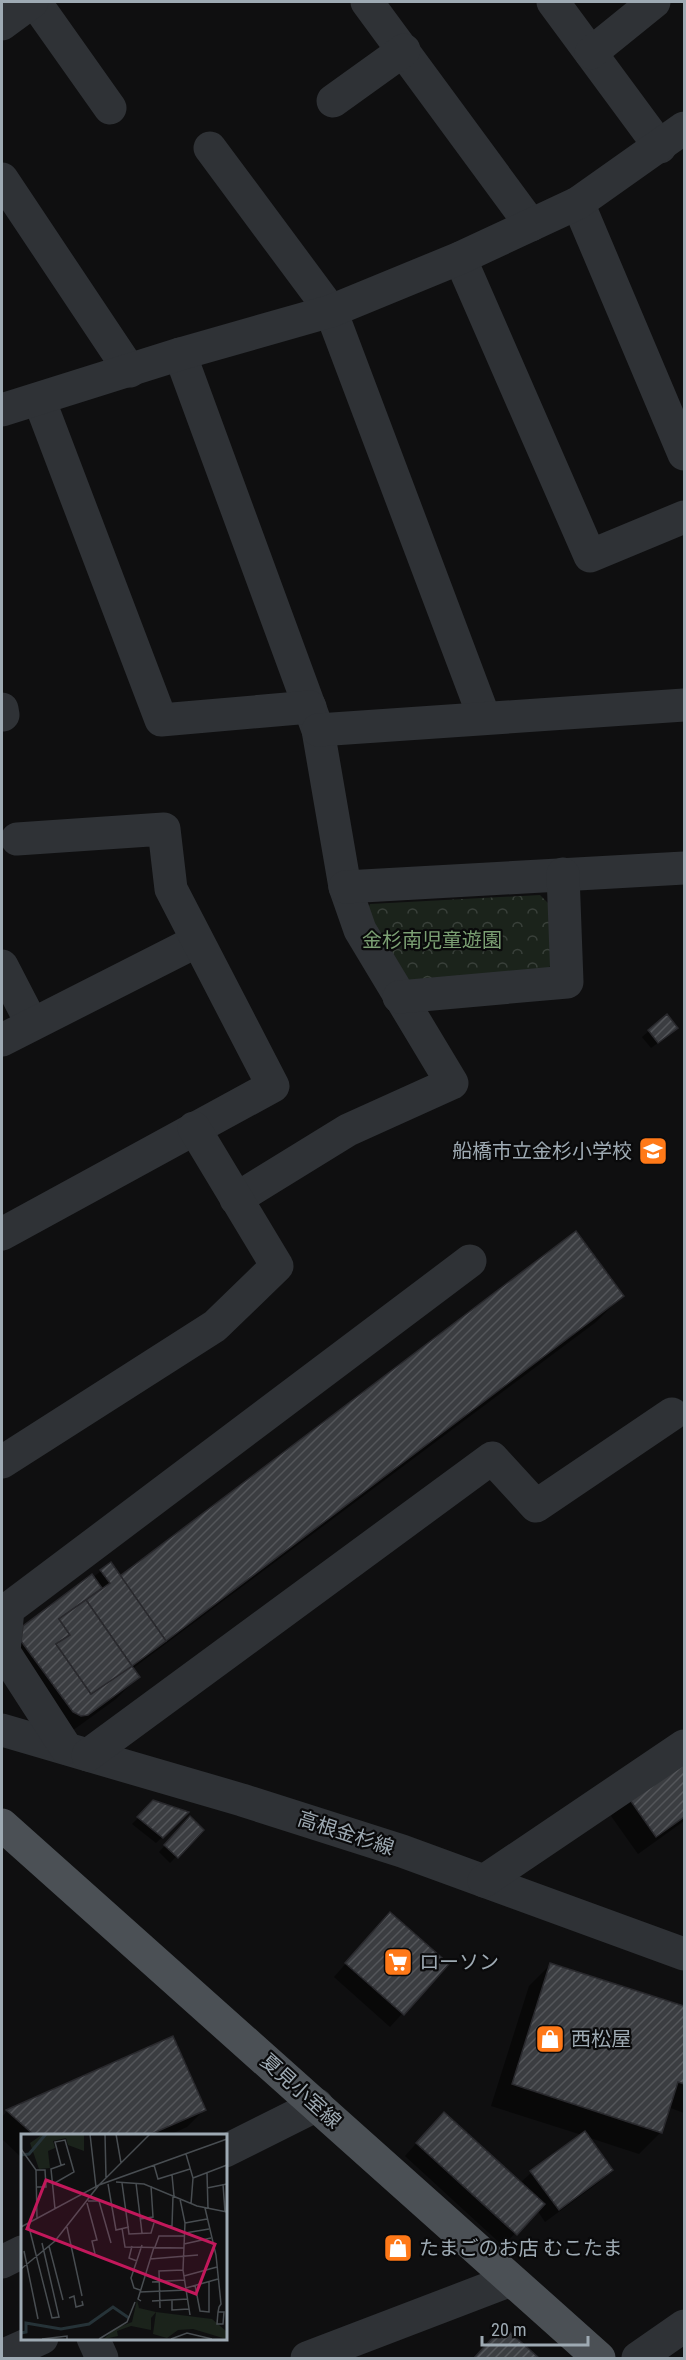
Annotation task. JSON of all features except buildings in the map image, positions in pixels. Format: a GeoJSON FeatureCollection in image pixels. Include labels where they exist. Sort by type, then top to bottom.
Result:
{"type":"FeatureCollection","features":[{"type":"Feature","properties":{"kind":"main road","name":"夏見小室線"},"geometry":{"type":"LineString","coordinates":[[2,1825],[599,2358]]}},
{"type":"Feature","properties":{"kind":"street"},"geometry":{"type":"LineString","coordinates":[[2,24],[33,2],[110,108]]}},
{"type":"Feature","properties":{"kind":"street"},"geometry":{"type":"LineString","coordinates":[[368,2],[531,225]]}},
{"type":"Feature","properties":{"kind":"street"},"geometry":{"type":"LineString","coordinates":[[2,410],[180,354],[331,311],[460,258],[578,203],[672,138],[591,53],[553,2]]}},
{"type":"Feature","properties":{"kind":"street"},"geometry":{"type":"LineString","coordinates":[[591,53],[654,2]]}},
{"type":"Feature","properties":{"kind":"street"},"geometry":{"type":"LineString","coordinates":[[333,101],[404,50]]}},
{"type":"Feature","properties":{"kind":"street"},"geometry":{"type":"LineString","coordinates":[[210,148],[331,311],[484,717]]}},
{"type":"Feature","properties":{"kind":"street"},"geometry":{"type":"LineString","coordinates":[[2,179],[130,371]]}},
{"type":"Feature","properties":{"kind":"street"},"geometry":{"type":"LineString","coordinates":[[578,203],[684,454]]}},
{"type":"Feature","properties":{"kind":"street"},"geometry":{"type":"LineString","coordinates":[[460,258],[590,556],[684,517]]}},
{"type":"Feature","properties":{"kind":"street"},"geometry":{"type":"LineString","coordinates":[[180,354],[314,718],[345,886],[360,930],[452,1083],[348,1130],[236,1199]]}},
{"type":"Feature","properties":{"kind":"street"},"geometry":{"type":"LineString","coordinates":[[39,399],[161,720],[484,717],[684,705]]}},
{"type":"Feature","properties":{"kind":"street"},"geometry":{"type":"LineString","coordinates":[[2,1234],[273,1086],[171,889],[164,829],[17,839]]}},
{"type":"Feature","properties":{"kind":"street"},"geometry":{"type":"LineString","coordinates":[[345,886],[684,868]]}},
{"type":"Feature","properties":{"kind":"street"},"geometry":{"type":"LineString","coordinates":[[399,997],[567,982],[563,874]]}},
{"type":"Feature","properties":{"kind":"street"},"geometry":{"type":"LineString","coordinates":[[2,1040],[197,941]]}},
{"type":"Feature","properties":{"kind":"street"},"geometry":{"type":"LineString","coordinates":[[2,966],[32,1024]]}},
{"type":"Feature","properties":{"kind":"street"},"geometry":{"type":"LineString","coordinates":[[2,1462],[216,1326],[277,1266],[194,1128]]}},
{"type":"Feature","properties":{"kind":"street"},"geometry":{"type":"LineString","coordinates":[[470,1261],[8,1609],[4,1652],[77,1752],[492,1458],[536,1506],[672,1414]]}},
{"type":"Feature","properties":{"kind":"street","name":"高根金杉線"},"geometry":{"type":"LineString","coordinates":[[2,1730],[242,1800],[391,1848],[684,1954]]}},
{"type":"Feature","properties":{"kind":"street"},"geometry":{"type":"LineString","coordinates":[[484,1881],[684,1746]]}},
{"type":"Feature","properties":{"kind":"street"},"geometry":{"type":"LineString","coordinates":[[226,2150],[317,2105]]}},
{"type":"Feature","properties":{"kind":"street"},"geometry":{"type":"LineString","coordinates":[[306,2358],[511,2280]]}},
{"type":"Feature","properties":{"kind":"street"},"geometry":{"type":"LineString","coordinates":[[638,2358],[684,2326]]}},
{"type":"Feature","properties":{"kind":"street"},"geometry":{"type":"LineString","coordinates":[[2,2356],[38,2339]]}},
{"type":"Feature","properties":{"kind":"street"},"geometry":{"type":"LineString","coordinates":[[94,2339],[102,2358]]}},
{"type":"Feature","properties":{"kind":"green space","name":"金杉南児童遊園"},"geometry":{"type":"Polygon","coordinates":[[[540,895],[552,907],[555,960],[545,972],[412,982],[400,973],[362,919],[370,904],[540,895]]]}},
{"type":"Feature","properties":{"kind":"place","name":"船橋市立金杉小学校"},"geometry":{"type":"Point","coordinates":[653,1151]}},
{"type":"Feature","properties":{"kind":"place","name":"ローソン"},"geometry":{"type":"Point","coordinates":[398,1962]}},
{"type":"Feature","properties":{"kind":"place","name":"西松屋"},"geometry":{"type":"Point","coordinates":[550,2039]}},
{"type":"Feature","properties":{"kind":"place","name":"たまごのお店 むこたま"},"geometry":{"type":"Point","coordinates":[398,2248]}}]}
